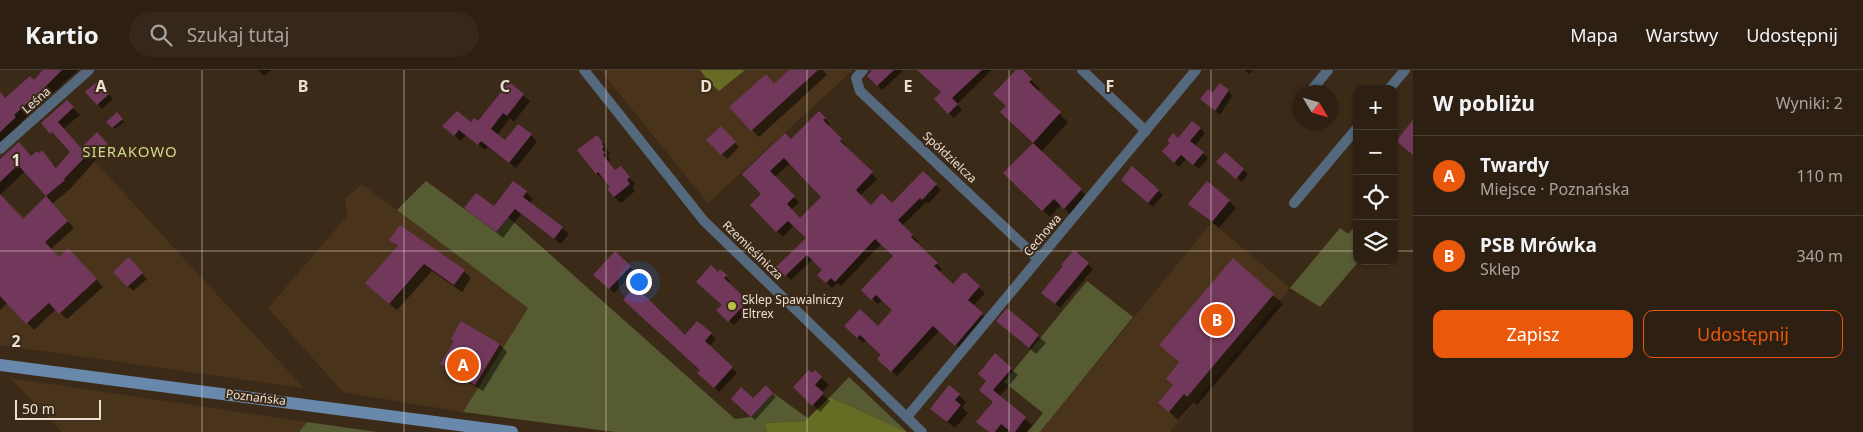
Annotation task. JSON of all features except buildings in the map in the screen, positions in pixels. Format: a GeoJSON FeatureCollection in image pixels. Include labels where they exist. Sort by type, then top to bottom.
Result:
{"type":"FeatureCollection","features":[{"type":"Feature","properties":{"kind":"main road","name":"Poznańska"},"geometry":{"type":"LineString","coordinates":[[0,365],[512,432]]}},
{"type":"Feature","properties":{"kind":"street","name":"Leśna"},"geometry":{"type":"LineString","coordinates":[[0,149],[89,70]]}},
{"type":"Feature","properties":{"kind":"street","name":"Rzemieślnicza"},"geometry":{"type":"LineString","coordinates":[[584,70],[704,221],[922,432]]}},
{"type":"Feature","properties":{"kind":"street","name":"Spółdzielcza"},"geometry":{"type":"LineString","coordinates":[[863,70],[856,78],[860,91],[1038,259]]}},
{"type":"Feature","properties":{"kind":"street"},"geometry":{"type":"LineString","coordinates":[[1082,70],[1146,131]]}},
{"type":"Feature","properties":{"kind":"street","name":"Cechowa"},"geometry":{"type":"LineString","coordinates":[[907,417],[1196,70]]}},
{"type":"Feature","properties":{"kind":"street"},"geometry":{"type":"LineString","coordinates":[[1316,85],[1328,70]]}},
{"type":"Feature","properties":{"kind":"street"},"geometry":{"type":"LineString","coordinates":[[1392,85],[1405,70]]}},
{"type":"Feature","properties":{"kind":"street"},"geometry":{"type":"LineString","coordinates":[[1294,203],[1355,130]]}},
{"type":"Feature","properties":{"kind":"shaded area"},"geometry":{"type":"Polygon","coordinates":[[[600,70],[853,70],[708,203],[600,70]]]}},
{"type":"Feature","properties":{"kind":"shaded area"},"geometry":{"type":"Polygon","coordinates":[[[89,155],[304,388],[0,345],[0,215],[11,204],[25,219],[89,155]]]}},
{"type":"Feature","properties":{"kind":"shaded area"},"geometry":{"type":"Polygon","coordinates":[[[362,184],[528,308],[463,412],[343,392],[268,308],[347,216],[345,199],[362,184]]]}},
{"type":"Feature","properties":{"kind":"shaded area"},"geometry":{"type":"Polygon","coordinates":[[[1212,222],[1290,288],[1170,432],[1040,432],[1212,222]]]}},
{"type":"Feature","properties":{"kind":"shaded area"},"geometry":{"type":"Polygon","coordinates":[[[10,378],[307,422],[299,432],[62,432],[10,378]]]}},
{"type":"Feature","properties":{"kind":"green space"},"geometry":{"type":"Polygon","coordinates":[[[700,70],[745,70],[719,91],[700,70]]]}},
{"type":"Feature","properties":{"kind":"green space"},"geometry":{"type":"Polygon","coordinates":[[[426,181],[496,232],[508,217],[735,419],[751,417],[773,393],[809,419],[805,421],[764,423],[767,432],[615,432],[463,412],[528,308],[397,210],[426,181]]]}},
{"type":"Feature","properties":{"kind":"green space"},"geometry":{"type":"Polygon","coordinates":[[[1340,228],[1348,234],[1353,228],[1353,265],[1356,265],[1320,307],[1290,288],[1340,228]]]}},
{"type":"Feature","properties":{"kind":"green space"},"geometry":{"type":"Polygon","coordinates":[[[1087,281],[1133,317],[1040,432],[1028,432],[1043,413],[1004,382],[1087,281]]]}},
{"type":"Feature","properties":{"kind":"green space"},"geometry":{"type":"Polygon","coordinates":[[[849,377],[907,432],[830,397],[849,377]]]}},
{"type":"Feature","properties":{"kind":"green space"},"geometry":{"type":"Polygon","coordinates":[[[830,397],[907,432],[767,432],[764,423],[805,421],[830,397]]]}},
{"type":"Feature","properties":{"kind":"green space"},"geometry":{"type":"Polygon","coordinates":[[[307,422],[377,432],[299,432],[307,422]]]}},
{"type":"Feature","properties":{"kind":"place","name":"Sklep Spawalniczy Eltrex"},"geometry":{"type":"Point","coordinates":[732,306]}},
{"type":"Feature","properties":{"kind":"place","name":"PSB Mrówka"},"geometry":{"type":"Point","coordinates":[1217,320]}},
{"type":"Feature","properties":{"kind":"place","name":"Twardy"},"geometry":{"type":"Point","coordinates":[463,365]}},
{"type":"Feature","properties":{"kind":"district","name":"SIERAKOWO"},"geometry":{"type":"Point","coordinates":[130,151]}}]}
